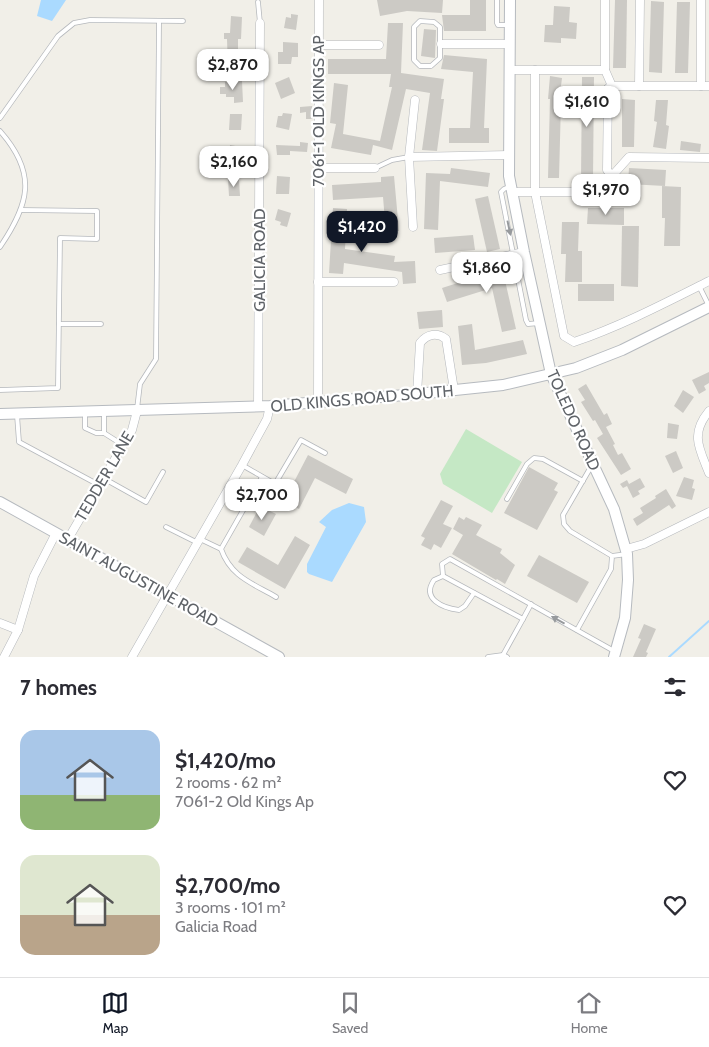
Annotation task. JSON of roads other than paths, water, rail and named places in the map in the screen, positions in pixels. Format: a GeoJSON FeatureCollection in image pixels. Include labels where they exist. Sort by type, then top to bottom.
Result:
{"type":"FeatureCollection","features":[{"type":"Feature","properties":{"kind":"street","name":"7061-1 OLD KINGS AP"},"geometry":{"type":"LineString","coordinates":[[318,402],[319,0]]}},
{"type":"Feature","properties":{"kind":"street","name":"TOLEDO ROAD"},"geometry":{"type":"LineString","coordinates":[[510,0],[509,155],[519,254],[540,323],[551,374],[614,509],[627,551],[627,600],[622,634],[615,654]]}},
{"type":"Feature","properties":{"kind":"street"},"geometry":{"type":"LineString","coordinates":[[605,0],[605,70],[612,86]]}},
{"type":"Feature","properties":{"kind":"street"},"geometry":{"type":"LineString","coordinates":[[639,86],[640,0]]}},
{"type":"Feature","properties":{"kind":"street"},"geometry":{"type":"LineString","coordinates":[[612,176],[607,170],[608,88],[612,86],[705,86],[702,0]]}},
{"type":"Feature","properties":{"kind":"street","name":"GALICIA ROAD"},"geometry":{"type":"LineString","coordinates":[[258,407],[260,23]]}},
{"type":"Feature","properties":{"kind":"street"},"geometry":{"type":"LineString","coordinates":[[441,44],[510,44]]}},
{"type":"Feature","properties":{"kind":"street"},"geometry":{"type":"LineString","coordinates":[[319,45],[380,45]]}},
{"type":"Feature","properties":{"kind":"street"},"geometry":{"type":"LineString","coordinates":[[510,70],[605,70]]}},
{"type":"Feature","properties":{"kind":"street"},"geometry":{"type":"LineString","coordinates":[[535,70],[535,192],[563,331],[570,341],[574,342],[618,325],[709,282]]}},
{"type":"Feature","properties":{"kind":"street"},"geometry":{"type":"LineString","coordinates":[[413,227],[409,157],[415,100]]}},
{"type":"Feature","properties":{"kind":"street"},"geometry":{"type":"LineString","coordinates":[[409,157],[509,155]]}},
{"type":"Feature","properties":{"kind":"street"},"geometry":{"type":"LineString","coordinates":[[512,189],[535,192],[598,192],[629,158],[709,158]]}},
{"type":"Feature","properties":{"kind":"street"},"geometry":{"type":"LineString","coordinates":[[318,168],[374,168]]}},
{"type":"Feature","properties":{"kind":"street"},"geometry":{"type":"LineString","coordinates":[[440,270],[519,254]]}},
{"type":"Feature","properties":{"kind":"street"},"geometry":{"type":"LineString","coordinates":[[318,282],[394,282]]}},
{"type":"Feature","properties":{"kind":"street","name":"OLD KINGS ROAD SOUTH"},"geometry":{"type":"LineString","coordinates":[[0,414],[258,407],[417,394],[503,384],[576,368],[622,350],[709,306]]}},
{"type":"Feature","properties":{"kind":"street"},"geometry":{"type":"LineString","coordinates":[[417,394],[420,342],[425,337],[436,334],[446,339],[454,390]]}},
{"type":"Feature","properties":{"kind":"street"},"geometry":{"type":"LineString","coordinates":[[132,657],[242,465],[266,419],[270,406]]}},
{"type":"Feature","properties":{"kind":"street"},"geometry":{"type":"LineString","coordinates":[[709,410],[701,421],[697,437],[697,444],[709,473]]}},
{"type":"Feature","properties":{"kind":"street","name":"TEDDER LANE"},"geometry":{"type":"LineString","coordinates":[[68,539],[132,430],[137,411]]}},
{"type":"Feature","properties":{"kind":"street","name":"SAINT AUGUSTINE ROAD"},"geometry":{"type":"LineString","coordinates":[[0,502],[279,657]]}},
{"type":"Feature","properties":{"kind":"street"},"geometry":{"type":"LineString","coordinates":[[627,551],[709,512]]}},
{"type":"Feature","properties":{"kind":"street"},"geometry":{"type":"LineString","coordinates":[[4,657],[18,630],[34,576],[56,533]]}},
{"type":"Feature","properties":{"kind":"street"},"geometry":{"type":"LineString","coordinates":[[0,623],[18,630]]}},
{"type":"Feature","properties":{"kind":"lane"},"geometry":{"type":"LineString","coordinates":[[497,0],[498,24],[510,24]]}},
{"type":"Feature","properties":{"kind":"lane"},"geometry":{"type":"LineString","coordinates":[[258,2],[260,23]]}},
{"type":"Feature","properties":{"kind":"lane"},"geometry":{"type":"LineString","coordinates":[[0,118],[58,36],[74,23],[90,20],[183,21]]}},
{"type":"Feature","properties":{"kind":"lane"},"geometry":{"type":"LineString","coordinates":[[137,411],[140,384],[156,359],[159,22]]}},
{"type":"Feature","properties":{"kind":"lane"},"geometry":{"type":"LineString","coordinates":[[434,22],[437,24],[440,27],[441,44],[440,58],[435,64],[427,67],[420,66],[414,60],[415,24],[434,22]]}},
{"type":"Feature","properties":{"kind":"lane"},"geometry":{"type":"LineString","coordinates":[[0,132],[20,158],[26,187],[22,210],[17,223],[0,247]]}},
{"type":"Feature","properties":{"kind":"lane"},"geometry":{"type":"LineString","coordinates":[[374,168],[392,160],[409,157]]}},
{"type":"Feature","properties":{"kind":"lane"},"geometry":{"type":"LineString","coordinates":[[0,390],[58,388],[60,238],[97,239],[97,211],[22,210]]}},
{"type":"Feature","properties":{"kind":"lane"},"geometry":{"type":"LineString","coordinates":[[699,286],[709,306]]}},
{"type":"Feature","properties":{"kind":"lane"},"geometry":{"type":"LineString","coordinates":[[59,324],[101,324]]}},
{"type":"Feature","properties":{"kind":"lane"},"geometry":{"type":"LineString","coordinates":[[86,411],[85,428],[96,433],[104,433],[123,445]]}},
{"type":"Feature","properties":{"kind":"lane"},"geometry":{"type":"LineString","coordinates":[[104,411],[104,433]]}},
{"type":"Feature","properties":{"kind":"lane"},"geometry":{"type":"LineString","coordinates":[[17,413],[19,442],[146,502],[163,472]]}},
{"type":"Feature","properties":{"kind":"lane"},"geometry":{"type":"LineString","coordinates":[[242,465],[275,484],[302,440],[325,453]]}},
{"type":"Feature","properties":{"kind":"lane"},"geometry":{"type":"LineString","coordinates":[[507,499],[527,464],[534,458],[543,459],[583,481]]}},
{"type":"Feature","properties":{"kind":"lane"},"geometry":{"type":"LineString","coordinates":[[593,464],[563,515],[564,524],[570,531],[612,556],[627,551]]}},
{"type":"Feature","properties":{"kind":"lane"},"geometry":{"type":"LineString","coordinates":[[221,549],[262,476]]}},
{"type":"Feature","properties":{"kind":"lane"},"geometry":{"type":"LineString","coordinates":[[166,527],[221,549],[226,561],[234,572],[276,597]]}},
{"type":"Feature","properties":{"kind":"lane"},"geometry":{"type":"LineString","coordinates":[[577,630],[612,569],[612,556]]}},
{"type":"Feature","properties":{"kind":"lane"},"geometry":{"type":"LineString","coordinates":[[443,576],[442,564],[450,559],[577,630],[615,654]]}},
{"type":"Feature","properties":{"kind":"lane"},"geometry":{"type":"LineString","coordinates":[[443,576],[523,619]]}},
{"type":"Feature","properties":{"kind":"lane"},"geometry":{"type":"LineString","coordinates":[[443,576],[434,580],[430,590],[431,596],[436,603],[460,610],[474,593]]}},
{"type":"Feature","properties":{"kind":"lane"},"geometry":{"type":"LineString","coordinates":[[488,657],[505,656],[531,604]]}},
{"type":"Feature","properties":{"kind":"water"},"geometry":{"type":"Polygon","coordinates":[[[41,0],[66,0],[52,21],[37,16],[41,0]]]}},
{"type":"Feature","properties":{"kind":"water"},"geometry":{"type":"Polygon","coordinates":[[[349,503],[364,507],[366,522],[332,582],[309,574],[307,572],[307,564],[326,527],[319,522],[332,510],[349,503]]]}},
{"type":"Feature","properties":{"kind":"waterway"},"geometry":{"type":"LineString","coordinates":[[669,657],[709,621]]}}]}
